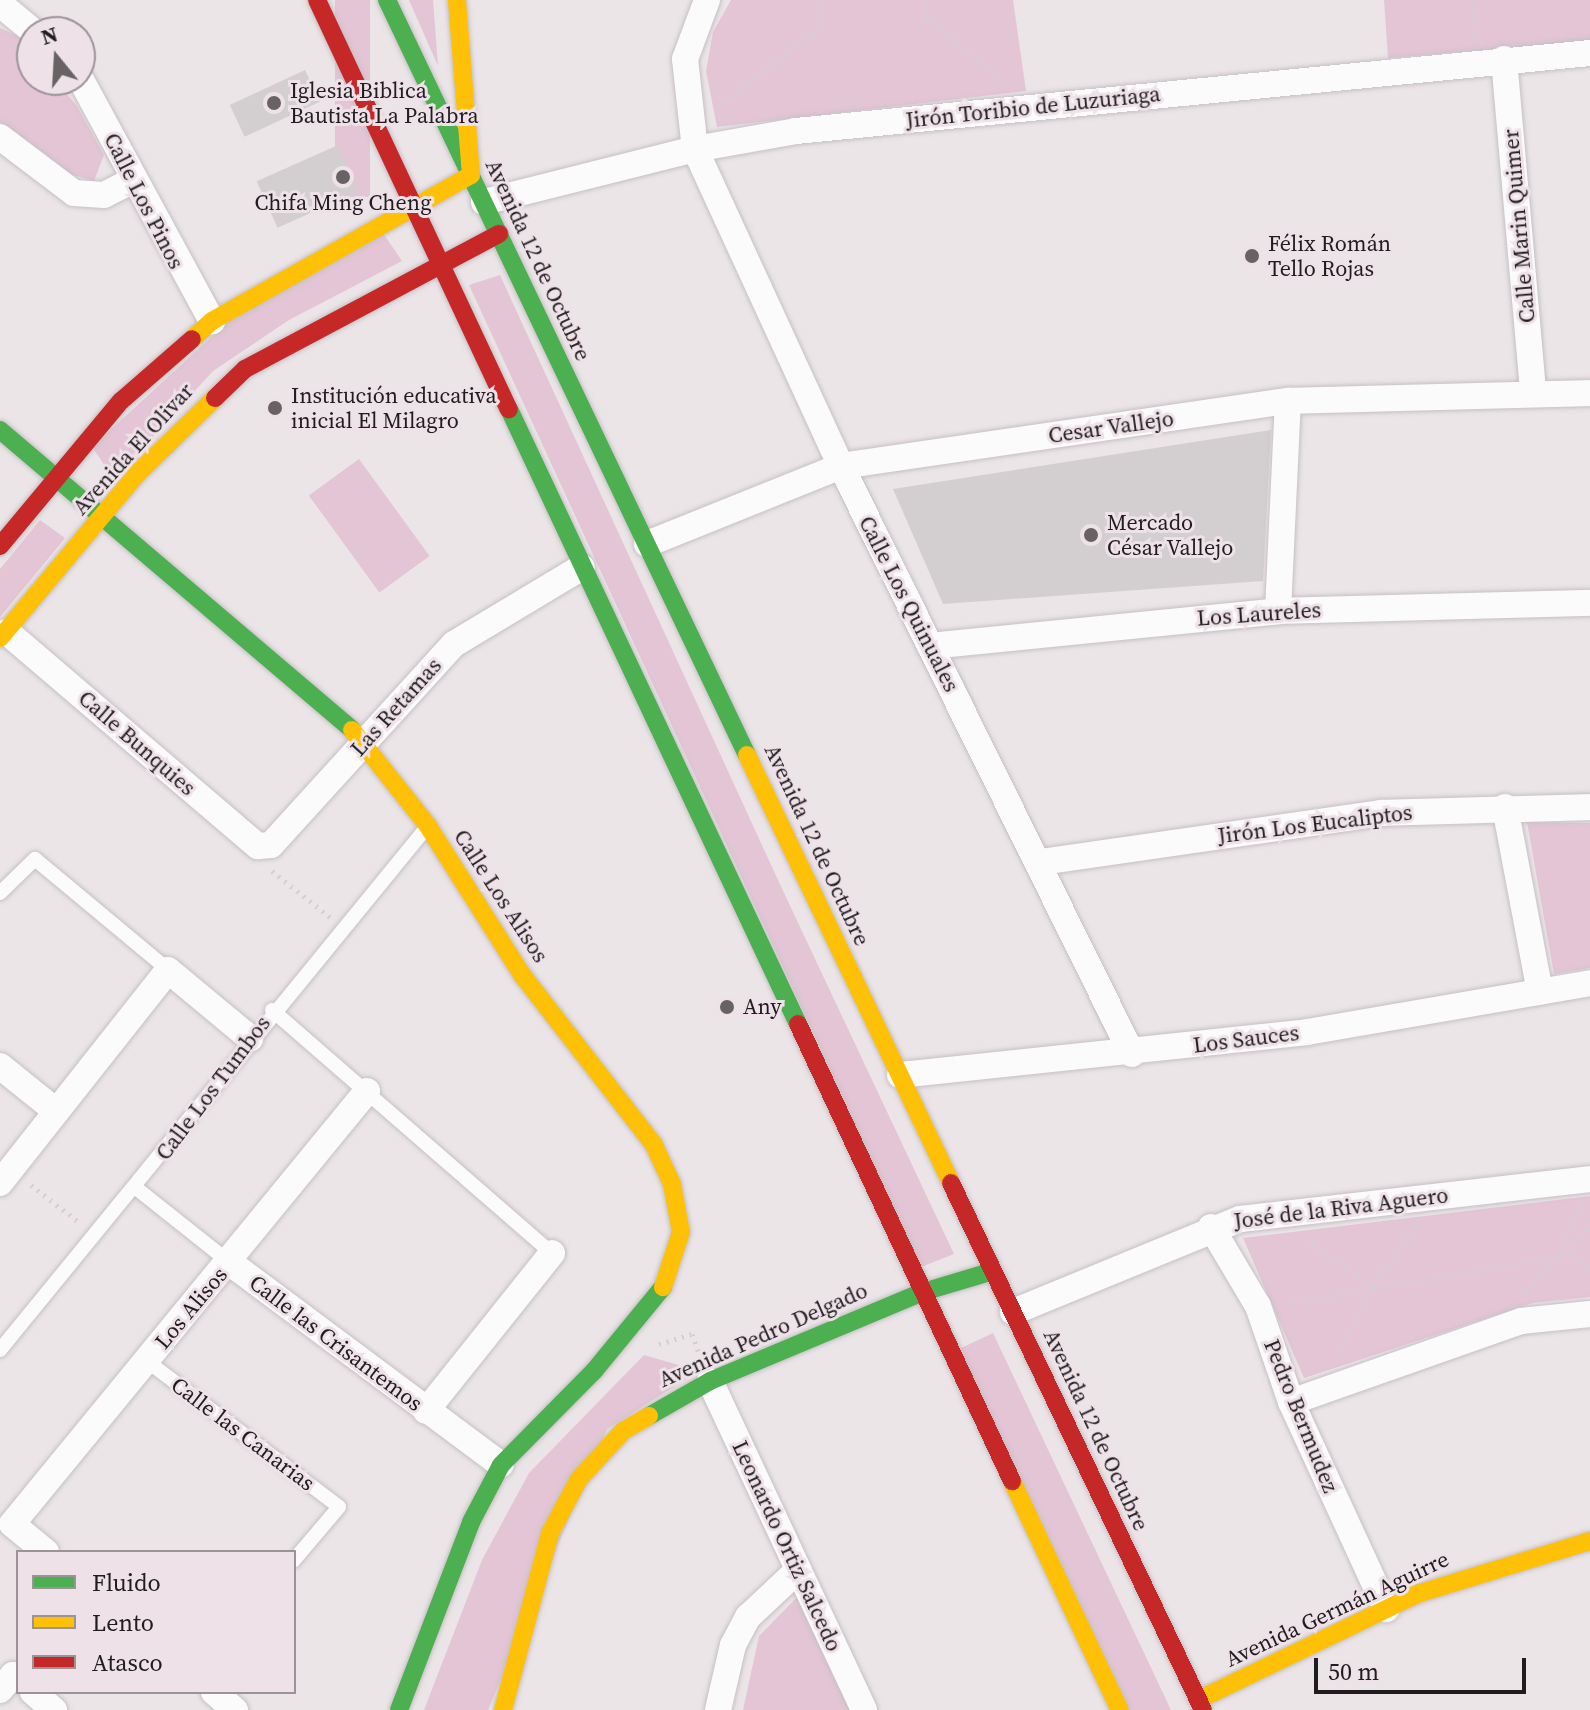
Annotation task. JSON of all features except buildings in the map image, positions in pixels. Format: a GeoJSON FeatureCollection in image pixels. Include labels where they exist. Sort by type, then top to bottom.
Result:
{"type":"FeatureCollection","features":[{"type":"Feature","properties":{"kind":"main road"},"geometry":{"type":"LineString","coordinates":[[317,0],[1120,1710]]}},
{"type":"Feature","properties":{"kind":"main road","name":"Avenida 12 de Octubre"},"geometry":{"type":"LineString","coordinates":[[387,0],[1200,1705]]}},
{"type":"Feature","properties":{"kind":"main road"},"geometry":{"type":"LineString","coordinates":[[457,0],[471,175]]}},
{"type":"Feature","properties":{"kind":"main road","name":"Avenida El Olivar"},"geometry":{"type":"LineString","coordinates":[[0,546],[121,401],[212,321],[471,175]]}},
{"type":"Feature","properties":{"kind":"main road","name":"Avenida El Olivar"},"geometry":{"type":"LineString","coordinates":[[3,635],[195,412],[245,369],[499,234]]}},
{"type":"Feature","properties":{"kind":"main road","name":"Calle Los Alisos"},"geometry":{"type":"LineString","coordinates":[[0,430],[105,515],[363,741],[428,826],[523,976],[654,1145],[672,1184],[681,1232],[663,1287],[617,1343],[501,1465]]}},
{"type":"Feature","properties":{"kind":"main road","name":"Avenida Pedro Delgado"},"geometry":{"type":"LineString","coordinates":[[503,1710],[563,1505],[623,1431],[710,1381],[923,1292],[993,1271]]}},
{"type":"Feature","properties":{"kind":"main road"},"geometry":{"type":"LineString","coordinates":[[399,1710],[471,1522],[501,1465]]}},
{"type":"Feature","properties":{"kind":"main road","name":"Avenida Germán Aguirre"},"geometry":{"type":"LineString","coordinates":[[1200,1705],[1386,1609],[1494,1566],[1590,1541]]}},
{"type":"Feature","properties":{"kind":"street","name":"Calle Los Quinuales"},"geometry":{"type":"LineString","coordinates":[[707,0],[685,59],[693,139],[841,466],[1041,862],[1132,1054]]}},
{"type":"Feature","properties":{"kind":"street"},"geometry":{"type":"LineString","coordinates":[[0,4],[16,17]]}},
{"type":"Feature","properties":{"kind":"street","name":"Jirón Toribio de Luzuriaga"},"geometry":{"type":"LineString","coordinates":[[484,202],[693,139],[1491,60],[1590,53]]}},
{"type":"Feature","properties":{"kind":"street","name":"Calle Marin Quimer"},"geometry":{"type":"LineString","coordinates":[[1491,60],[1533,393]]}},
{"type":"Feature","properties":{"kind":"street","name":"Calle Los Pinos"},"geometry":{"type":"LineString","coordinates":[[89,96],[131,181],[212,321]]}},
{"type":"Feature","properties":{"kind":"street"},"geometry":{"type":"LineString","coordinates":[[0,137],[74,193],[104,195],[131,181]]}},
{"type":"Feature","properties":{"kind":"street","name":"Cesar Vallejo"},"geometry":{"type":"LineString","coordinates":[[647,544],[841,466],[1288,401],[1590,393]]}},
{"type":"Feature","properties":{"kind":"street"},"geometry":{"type":"LineString","coordinates":[[1278,611],[1288,401]]}},
{"type":"Feature","properties":{"kind":"street","name":"Las Retamas"},"geometry":{"type":"LineString","coordinates":[[264,846],[454,644],[582,567]]}},
{"type":"Feature","properties":{"kind":"street","name":"Los Laureles"},"geometry":{"type":"LineString","coordinates":[[930,646],[1278,611],[1590,603]]}},
{"type":"Feature","properties":{"kind":"street","name":"Calle Bunquies"},"geometry":{"type":"LineString","coordinates":[[3,635],[264,846]]}},
{"type":"Feature","properties":{"kind":"street"},"geometry":{"type":"LineString","coordinates":[[1505,807],[1540,992]]}},
{"type":"Feature","properties":{"kind":"street","name":"Jirón Los Eucaliptos"},"geometry":{"type":"LineString","coordinates":[[1041,862],[1381,813],[1505,807],[1590,807]]}},
{"type":"Feature","properties":{"kind":"street"},"geometry":{"type":"LineString","coordinates":[[6,1177],[168,970],[250,1038]]}},
{"type":"Feature","properties":{"kind":"street","name":"Los Sauces"},"geometry":{"type":"LineString","coordinates":[[900,1075],[1132,1054],[1590,983]]}},
{"type":"Feature","properties":{"kind":"street"},"geometry":{"type":"LineString","coordinates":[[0,1066],[56,1111]]}},
{"type":"Feature","properties":{"kind":"street","name":"Los Alisos"},"geometry":{"type":"LineString","coordinates":[[44,1550],[12,1524],[367,1091]]}},
{"type":"Feature","properties":{"kind":"street","name":"José de la Riva Aguero"},"geometry":{"type":"LineString","coordinates":[[1013,1312],[1211,1227],[1590,1179]]}},
{"type":"Feature","properties":{"kind":"street","name":"Pedro Bermudez"},"geometry":{"type":"LineString","coordinates":[[1211,1227],[1258,1306],[1291,1402],[1386,1609]]}},
{"type":"Feature","properties":{"kind":"street"},"geometry":{"type":"LineString","coordinates":[[426,1411],[552,1253]]}},
{"type":"Feature","properties":{"kind":"street","name":"Calle las Crisantemos"},"geometry":{"type":"LineString","coordinates":[[229,1262],[501,1465]]}},
{"type":"Feature","properties":{"kind":"street"},"geometry":{"type":"LineString","coordinates":[[1291,1402],[1521,1321],[1590,1314]]}},
{"type":"Feature","properties":{"kind":"street","name":"Leonardo Ortiz Salcedo"},"geometry":{"type":"LineString","coordinates":[[710,1381],[864,1710]]}},
{"type":"Feature","properties":{"kind":"street"},"geometry":{"type":"LineString","coordinates":[[718,1710],[733,1645],[748,1617],[798,1570]]}},
{"type":"Feature","properties":{"kind":"street"},"geometry":{"type":"LineString","coordinates":[[35,1694],[54,1710]]}},
{"type":"Feature","properties":{"kind":"street"},"geometry":{"type":"LineString","coordinates":[[216,1694],[235,1710]]}},
{"type":"Feature","properties":{"kind":"lane","name":"Calle Los Tumbos"},"geometry":{"type":"LineString","coordinates":[[0,1350],[92,1233],[136,1188],[272,1010],[428,826]]}},
{"type":"Feature","properties":{"kind":"lane"},"geometry":{"type":"LineString","coordinates":[[0,893],[35,859],[168,970]]}},
{"type":"Feature","properties":{"kind":"lane"},"geometry":{"type":"LineString","coordinates":[[272,1010],[552,1253]]}},
{"type":"Feature","properties":{"kind":"lane","name":"Calle las Crisantemos"},"geometry":{"type":"LineString","coordinates":[[136,1188],[229,1262]]}},
{"type":"Feature","properties":{"kind":"lane","name":"Calle las Canarias"},"geometry":{"type":"LineString","coordinates":[[147,1361],[339,1507],[296,1558]]}},
{"type":"Feature","properties":{"kind":"path"},"geometry":{"type":"LineString","coordinates":[[693,139],[820,26],[818,0]]}},
{"type":"Feature","properties":{"kind":"path"},"geometry":{"type":"LineString","coordinates":[[925,0],[927,17],[1033,107]]}},
{"type":"Feature","properties":{"kind":"path"},"geometry":{"type":"LineString","coordinates":[[1473,0],[1491,60]]}},
{"type":"Feature","properties":{"kind":"path"},"geometry":{"type":"LineString","coordinates":[[264,846],[268,867],[343,927]]}},
{"type":"Feature","properties":{"kind":"path"},"geometry":{"type":"LineString","coordinates":[[6,1177],[92,1233]]}},
{"type":"Feature","properties":{"kind":"path"},"geometry":{"type":"LineString","coordinates":[[1536,1295],[1520,1298],[1561,1252],[1582,1202],[1569,1203]]}},
{"type":"Feature","properties":{"kind":"path"},"geometry":{"type":"LineString","coordinates":[[1406,1225],[1431,1222]]}},
{"type":"Feature","properties":{"kind":"path"},"geometry":{"type":"LineString","coordinates":[[1355,1353],[1334,1361],[1373,1286],[1417,1224]]}},
{"type":"Feature","properties":{"kind":"path"},"geometry":{"type":"LineString","coordinates":[[1573,1254],[1580,1232],[1590,1229]]}},
{"type":"Feature","properties":{"kind":"path"},"geometry":{"type":"LineString","coordinates":[[1322,1234],[1302,1236],[1373,1286]]}},
{"type":"Feature","properties":{"kind":"path"},"geometry":{"type":"LineString","coordinates":[[1273,1307],[1561,1252],[1573,1254],[1590,1270]]}},
{"type":"Feature","properties":{"kind":"path"},"geometry":{"type":"LineString","coordinates":[[617,1343],[637,1350],[692,1334],[710,1381]]}},
{"type":"Feature","properties":{"kind":"shaded area"},"geometry":{"type":"Polygon","coordinates":[[[335,0],[370,0],[370,197],[335,197],[335,0]]]}},
{"type":"Feature","properties":{"kind":"shaded area"},"geometry":{"type":"Polygon","coordinates":[[[409,0],[433,0],[438,66],[409,0]]]}},
{"type":"Feature","properties":{"kind":"shaded area"},"geometry":{"type":"Polygon","coordinates":[[[731,0],[1013,0],[1026,91],[717,127],[706,71],[713,32],[731,0]]]}},
{"type":"Feature","properties":{"kind":"shaded area"},"geometry":{"type":"Polygon","coordinates":[[[1384,0],[1590,0],[1590,41],[1388,58],[1384,0]]]}},
{"type":"Feature","properties":{"kind":"shaded area"},"geometry":{"type":"Polygon","coordinates":[[[0,28],[16,35],[16,96],[69,96],[77,106],[104,155],[94,181],[66,173],[0,122],[0,28]]]}},
{"type":"Feature","properties":{"kind":"shaded area"},"geometry":{"type":"Polygon","coordinates":[[[383,233],[402,261],[289,320],[213,371],[114,479],[92,447],[231,319],[383,233]]]}},
{"type":"Feature","properties":{"kind":"shaded area"},"geometry":{"type":"Polygon","coordinates":[[[500,275],[954,1254],[921,1267],[469,285],[500,275]]]}},
{"type":"Feature","properties":{"kind":"shaded area"},"geometry":{"type":"Polygon","coordinates":[[[359,459],[430,556],[379,593],[309,495],[359,459]]]}},
{"type":"Feature","properties":{"kind":"shaded area"},"geometry":{"type":"Polygon","coordinates":[[[40,520],[65,538],[0,617],[0,569],[40,520]]]}},
{"type":"Feature","properties":{"kind":"shaded area"},"geometry":{"type":"Polygon","coordinates":[[[1527,822],[1590,823],[1590,968],[1554,974],[1527,822]]]}},
{"type":"Feature","properties":{"kind":"shaded area"},"geometry":{"type":"Polygon","coordinates":[[[1590,1196],[1590,1297],[1533,1303],[1304,1378],[1243,1238],[1590,1196]]]}},
{"type":"Feature","properties":{"kind":"shaded area"},"geometry":{"type":"Polygon","coordinates":[[[993,1333],[1171,1710],[1124,1710],[959,1349],[993,1333]]]}},
{"type":"Feature","properties":{"kind":"shaded area"},"geometry":{"type":"Polygon","coordinates":[[[644,1355],[699,1371],[607,1429],[488,1710],[424,1710],[482,1560],[529,1473],[644,1355]]]}},
{"type":"Feature","properties":{"kind":"shaded area"},"geometry":{"type":"Polygon","coordinates":[[[800,1594],[850,1710],[743,1710],[759,1636],[800,1594]]]}},
{"type":"Feature","properties":{"kind":"traffic: fast"},"geometry":{"type":"LineString","coordinates":[[387,0],[747,755]]}},
{"type":"Feature","properties":{"kind":"traffic: fast"},"geometry":{"type":"LineString","coordinates":[[509,409],[798,1024]]}},
{"type":"Feature","properties":{"kind":"traffic: fast"},"geometry":{"type":"LineString","coordinates":[[0,430],[352,730]]}},
{"type":"Feature","properties":{"kind":"traffic: fast"},"geometry":{"type":"LineString","coordinates":[[649,1416],[710,1381],[923,1292],[993,1271]]}},
{"type":"Feature","properties":{"kind":"traffic: fast"},"geometry":{"type":"LineString","coordinates":[[399,1710],[471,1522],[501,1465],[594,1371],[663,1287]]}},
{"type":"Feature","properties":{"kind":"traffic: slow"},"geometry":{"type":"LineString","coordinates":[[192,339],[212,321],[471,175],[457,0]]}},
{"type":"Feature","properties":{"kind":"traffic: slow"},"geometry":{"type":"LineString","coordinates":[[0,638],[137,474],[215,398]]}},
{"type":"Feature","properties":{"kind":"traffic: slow"},"geometry":{"type":"LineString","coordinates":[[352,730],[428,826],[523,976],[654,1145],[672,1184],[681,1232],[663,1287]]}},
{"type":"Feature","properties":{"kind":"traffic: slow"},"geometry":{"type":"LineString","coordinates":[[747,755],[951,1183]]}},
{"type":"Feature","properties":{"kind":"traffic: slow"},"geometry":{"type":"LineString","coordinates":[[503,1710],[550,1533],[579,1479],[623,1431],[649,1416]]}},
{"type":"Feature","properties":{"kind":"traffic: slow"},"geometry":{"type":"LineString","coordinates":[[1012,1481],[1120,1710]]}},
{"type":"Feature","properties":{"kind":"traffic: slow"},"geometry":{"type":"LineString","coordinates":[[1198,1700],[1417,1594],[1590,1541]]}},
{"type":"Feature","properties":{"kind":"traffic: jam"},"geometry":{"type":"LineString","coordinates":[[317,0],[509,409]]}},
{"type":"Feature","properties":{"kind":"traffic: jam"},"geometry":{"type":"LineString","coordinates":[[215,398],[245,369],[499,234]]}},
{"type":"Feature","properties":{"kind":"traffic: jam"},"geometry":{"type":"LineString","coordinates":[[0,546],[121,401],[192,339]]}},
{"type":"Feature","properties":{"kind":"traffic: jam"},"geometry":{"type":"LineString","coordinates":[[798,1024],[1012,1481]]}},
{"type":"Feature","properties":{"kind":"traffic: jam"},"geometry":{"type":"LineString","coordinates":[[951,1183],[1203,1710]]}},
{"type":"Feature","properties":{"kind":"place","name":"Iglesia Biblica Bautista La Palabra"},"geometry":{"type":"Point","coordinates":[274,103]}},
{"type":"Feature","properties":{"kind":"place","name":"Chifa Ming Cheng"},"geometry":{"type":"Point","coordinates":[343,177]}},
{"type":"Feature","properties":{"kind":"place","name":"Félix Román Tello Rojas"},"geometry":{"type":"Point","coordinates":[1252,256]}},
{"type":"Feature","properties":{"kind":"place","name":"Institución educativa inicial El Milagro"},"geometry":{"type":"Point","coordinates":[275,408]}},
{"type":"Feature","properties":{"kind":"place","name":"Mercado César Vallejo"},"geometry":{"type":"Point","coordinates":[1091,535]}},
{"type":"Feature","properties":{"kind":"place","name":"Any"},"geometry":{"type":"Point","coordinates":[727,1007]}}]}
